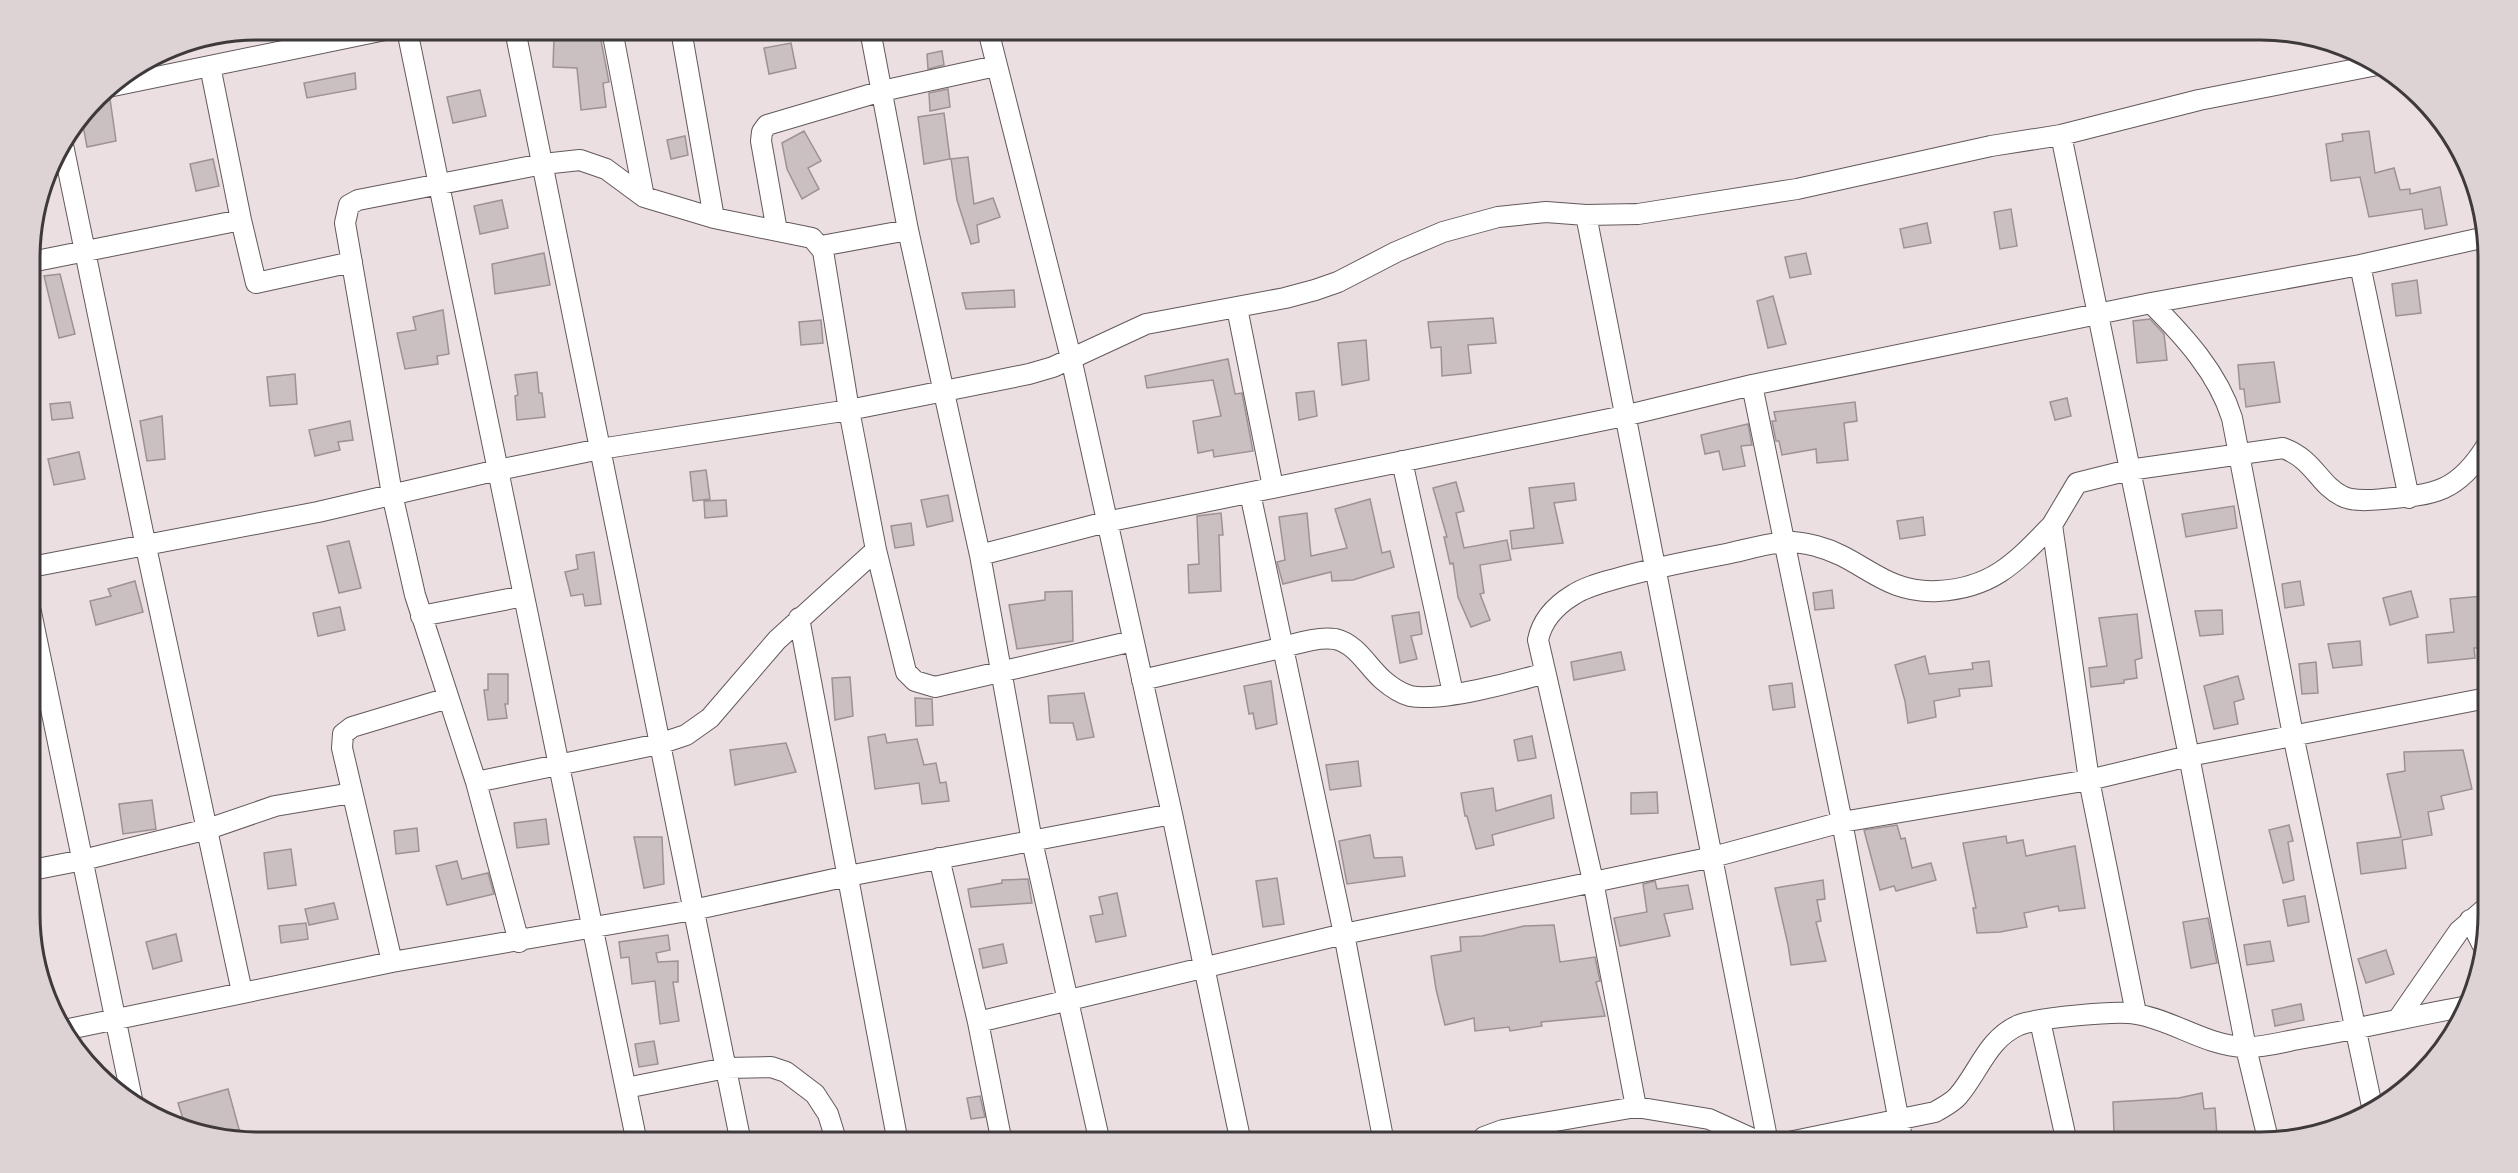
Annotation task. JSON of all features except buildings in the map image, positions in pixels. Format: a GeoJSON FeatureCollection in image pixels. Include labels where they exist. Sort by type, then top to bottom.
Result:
{"type":"FeatureCollection","features":[{"type":"Feature","properties":{"kind":"street"},"geometry":{"type":"LineString","coordinates":[[131,82],[336,40]]}},
{"type":"Feature","properties":{"kind":"street"},"geometry":{"type":"LineString","coordinates":[[408,40],[635,1132]]}},
{"type":"Feature","properties":{"kind":"street"},"geometry":{"type":"LineString","coordinates":[[517,40],[739,1132]]}},
{"type":"Feature","properties":{"kind":"street"},"geometry":{"type":"LineString","coordinates":[[614,40],[644,197]]}},
{"type":"Feature","properties":{"kind":"street"},"geometry":{"type":"LineString","coordinates":[[683,40],[714,218]]}},
{"type":"Feature","properties":{"kind":"street"},"geometry":{"type":"LineString","coordinates":[[872,40],[909,230],[980,555],[1032,842],[1098,1132]]}},
{"type":"Feature","properties":{"kind":"street"},"geometry":{"type":"LineString","coordinates":[[990,40],[1071,358],[1172,814],[1239,1132]]}},
{"type":"Feature","properties":{"kind":"street"},"geometry":{"type":"LineString","coordinates":[[210,66],[256,283],[352,262]]}},
{"type":"Feature","properties":{"kind":"street"},"geometry":{"type":"LineString","coordinates":[[777,231],[761,141],[762,132],[767,125],[882,91],[996,66]]}},
{"type":"Feature","properties":{"kind":"street"},"geometry":{"type":"LineString","coordinates":[[40,565],[146,547],[318,512],[600,449],[849,410],[1029,374],[1053,367],[1146,324],[1237,308],[1315,290],[1338,282],[1396,252],[1454,229],[1498,217],[1546,212],[1586,215],[1638,213],[1797,189],[1991,146],[2061,135],[2199,100],[2364,68]]}},
{"type":"Feature","properties":{"kind":"street"},"geometry":{"type":"LineString","coordinates":[[2061,135],[2189,756],[2246,1048],[2266,1132]]}},
{"type":"Feature","properties":{"kind":"street"},"geometry":{"type":"LineString","coordinates":[[66,158],[146,547],[242,992]]}},
{"type":"Feature","properties":{"kind":"street"},"geometry":{"type":"LineString","coordinates":[[519,942],[476,782],[421,616],[392,494],[345,223],[350,205],[369,196],[543,164],[580,160],[606,169],[644,197],[714,218],[812,238],[820,246],[876,550],[906,672],[915,681],[935,687],[1133,641]]}},
{"type":"Feature","properties":{"kind":"street"},"geometry":{"type":"LineString","coordinates":[[1586,215],[1653,568],[1713,857],[1766,1132]]}},
{"type":"Feature","properties":{"kind":"street"},"geometry":{"type":"LineString","coordinates":[[40,260],[241,219]]}},
{"type":"Feature","properties":{"kind":"street"},"geometry":{"type":"LineString","coordinates":[[820,246],[909,230]]}},
{"type":"Feature","properties":{"kind":"street"},"geometry":{"type":"LineString","coordinates":[[980,555],[1106,522],[1624,416],[1752,385],[2098,316],[2151,303],[2360,266],[2477,239]]}},
{"type":"Feature","properties":{"kind":"street"},"geometry":{"type":"LineString","coordinates":[[2360,266],[2409,498]]}},
{"type":"Feature","properties":{"kind":"street"},"geometry":{"type":"LineString","coordinates":[[2151,303],[2195,352],[2225,394],[2232,418],[2293,735],[2371,1101]]}},
{"type":"Feature","properties":{"kind":"street"},"geometry":{"type":"LineString","coordinates":[[1237,308],[1273,487]]}},
{"type":"Feature","properties":{"kind":"street"},"geometry":{"type":"LineString","coordinates":[[1752,385],[1842,822],[1901,1132]]}},
{"type":"Feature","properties":{"kind":"street"},"geometry":{"type":"LineString","coordinates":[[1636,1107],[1593,881],[1538,640],[1540,627],[1554,610],[1574,594],[1653,568],[1786,542],[1815,546],[1834,552],[1884,581],[1912,590],[1938,591],[1972,586],[1998,575],[2052,525],[2076,483],[2129,470],[2283,448],[2298,454],[2343,497],[2367,500],[2409,498],[2436,491],[2458,481],[2473,468],[2478,460]]}},
{"type":"Feature","properties":{"kind":"street"},"geometry":{"type":"LineString","coordinates":[[1402,461],[1453,693]]}},
{"type":"Feature","properties":{"kind":"street"},"geometry":{"type":"LineString","coordinates":[[1250,493],[1344,934],[1382,1132]]}},
{"type":"Feature","properties":{"kind":"street"},"geometry":{"type":"LineString","coordinates":[[2052,525],[2089,780],[2136,1013]]}},
{"type":"Feature","properties":{"kind":"street"},"geometry":{"type":"LineString","coordinates":[[476,782],[659,744],[686,735],[710,718],[777,640],[799,618],[876,550]]}},
{"type":"Feature","properties":{"kind":"street"},"geometry":{"type":"LineString","coordinates":[[421,616],[524,596]]}},
{"type":"Feature","properties":{"kind":"street"},"geometry":{"type":"LineString","coordinates":[[799,618],[896,1132]]}},
{"type":"Feature","properties":{"kind":"street"},"geometry":{"type":"LineString","coordinates":[[1142,680],[1283,647],[1334,639],[1350,646],[1382,679],[1398,691],[1423,698],[1503,685],[1545,673]]}},
{"type":"Feature","properties":{"kind":"street"},"geometry":{"type":"LineString","coordinates":[[40,654],[130,1090]]}},
{"type":"Feature","properties":{"kind":"street"},"geometry":{"type":"LineString","coordinates":[[392,962],[342,748],[343,734],[352,727],[448,698]]}},
{"type":"Feature","properties":{"kind":"street"},"geometry":{"type":"LineString","coordinates":[[978,1022],[1344,934],[1713,857],[1842,822],[2089,780],[2189,756],[2478,701]]}},
{"type":"Feature","properties":{"kind":"street"},"geometry":{"type":"LineString","coordinates":[[40,868],[84,860],[208,829],[275,807],[352,793]]}},
{"type":"Feature","properties":{"kind":"street"},"geometry":{"type":"LineString","coordinates":[[73,1028],[392,962],[519,942],[693,910],[848,876],[1172,814]]}},
{"type":"Feature","properties":{"kind":"street"},"geometry":{"type":"LineString","coordinates":[[939,858],[978,1022],[996,1132]]}},
{"type":"Feature","properties":{"kind":"street"},"geometry":{"type":"LineString","coordinates":[[2398,1019],[2458,931],[2478,913]]}},
{"type":"Feature","properties":{"kind":"street"},"geometry":{"type":"LineString","coordinates":[[2469,920],[2477,934]]}},
{"type":"Feature","properties":{"kind":"street"},"geometry":{"type":"LineString","coordinates":[[1842,1132],[1935,1112],[1956,1099],[1987,1050],[1999,1037],[2020,1025],[2103,1014],[2136,1013],[2219,1043],[2246,1048],[2356,1030],[2398,1019],[2456,1008]]}},
{"type":"Feature","properties":{"kind":"street"},"geometry":{"type":"LineString","coordinates":[[2040,1022],[2065,1132]]}},
{"type":"Feature","properties":{"kind":"street"},"geometry":{"type":"LineString","coordinates":[[626,1088],[726,1068],[771,1067],[786,1072],[815,1094],[828,1114],[834,1132]]}},
{"type":"Feature","properties":{"kind":"street"},"geometry":{"type":"LineString","coordinates":[[1548,1132],[1636,1107],[1708,1119],[1737,1132]]}},
{"type":"Feature","properties":{"kind":"street"},"geometry":{"type":"LineString","coordinates":[[1498,1132],[1503,1130],[1522,1132]]}}]}
